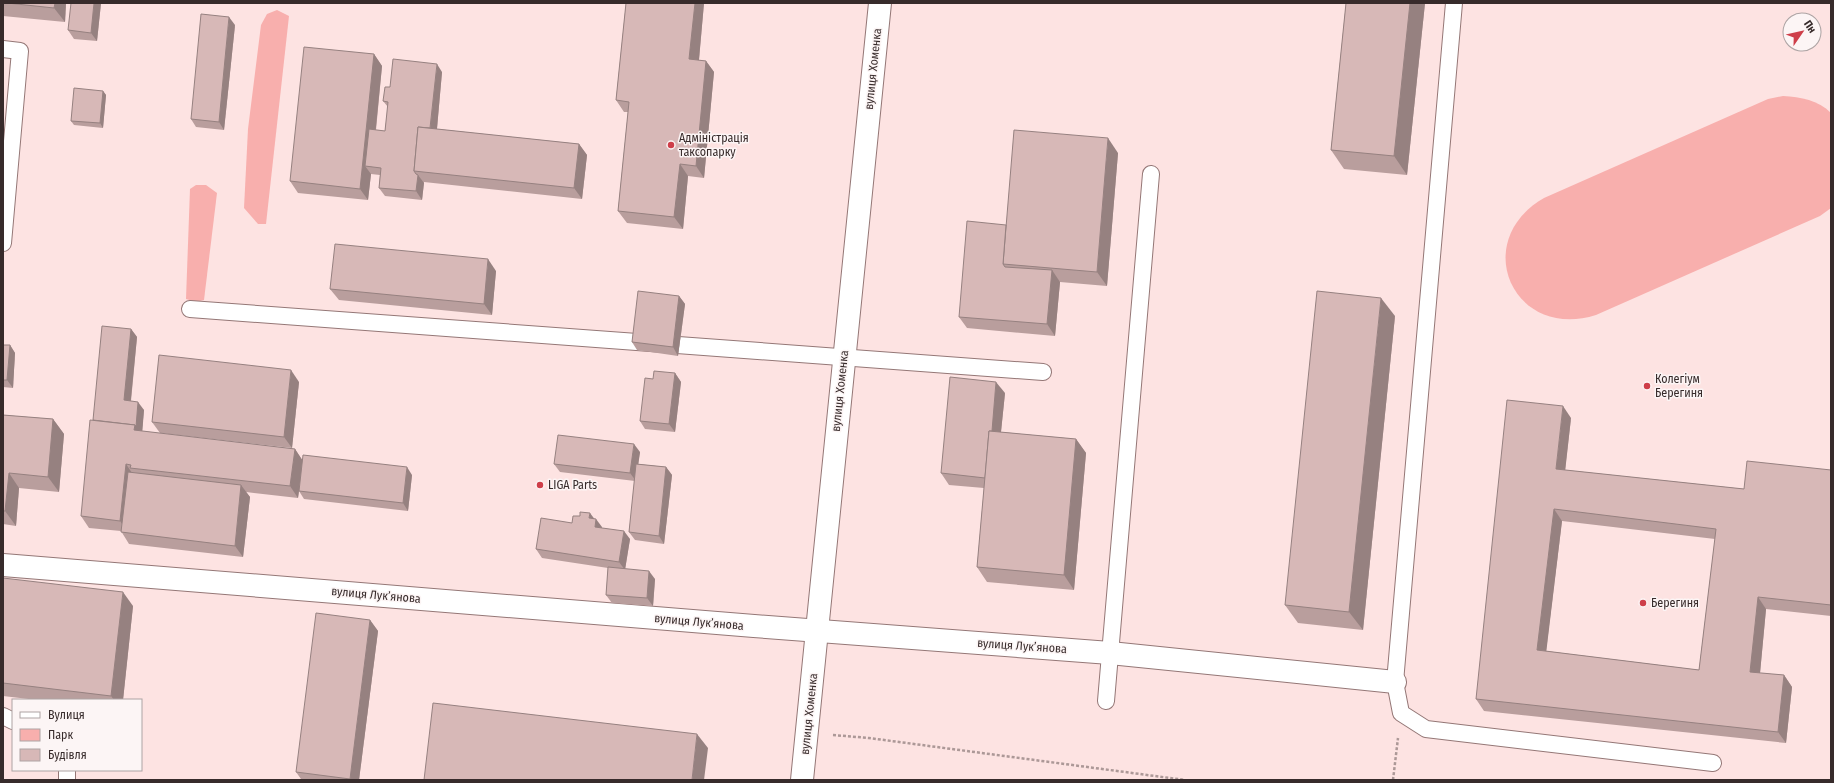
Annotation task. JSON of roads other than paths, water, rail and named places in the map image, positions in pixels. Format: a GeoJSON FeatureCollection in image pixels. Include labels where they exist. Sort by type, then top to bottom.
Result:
{"type":"FeatureCollection","features":[{"type":"Feature","properties":{"kind":"street","name":"вулиця Хоменка"},"geometry":{"type":"LineString","coordinates":[[802,780],[843,358],[880,3]]}},
{"type":"Feature","properties":{"kind":"street","name":"вулиця Лукʼянова"},"geometry":{"type":"LineString","coordinates":[[3,565],[817,631],[1110,653],[1395,682]]}},
{"type":"Feature","properties":{"kind":"lane"},"geometry":{"type":"LineString","coordinates":[[1454,3],[1395,682],[1401,713],[1426,729],[1713,763]]}},
{"type":"Feature","properties":{"kind":"lane"},"geometry":{"type":"LineString","coordinates":[[3,49],[20,51],[3,243]]}},
{"type":"Feature","properties":{"kind":"lane"},"geometry":{"type":"LineString","coordinates":[[1106,701],[1152,174]]}},
{"type":"Feature","properties":{"kind":"lane"},"geometry":{"type":"LineString","coordinates":[[190,309],[1043,372]]}},
{"type":"Feature","properties":{"kind":"lane"},"geometry":{"type":"LineString","coordinates":[[3,716],[12,720]]}},
{"type":"Feature","properties":{"kind":"place","name":"Адміністрація таксопарку"},"geometry":{"type":"Point","coordinates":[671,145]}},
{"type":"Feature","properties":{"kind":"place","name":"Колегіум Берегиня"},"geometry":{"type":"Point","coordinates":[1647,386]}},
{"type":"Feature","properties":{"kind":"place","name":"LIGA Parts"},"geometry":{"type":"Point","coordinates":[540,485]}},
{"type":"Feature","properties":{"kind":"place","name":"Берегиня"},"geometry":{"type":"Point","coordinates":[1643,603]}}]}
